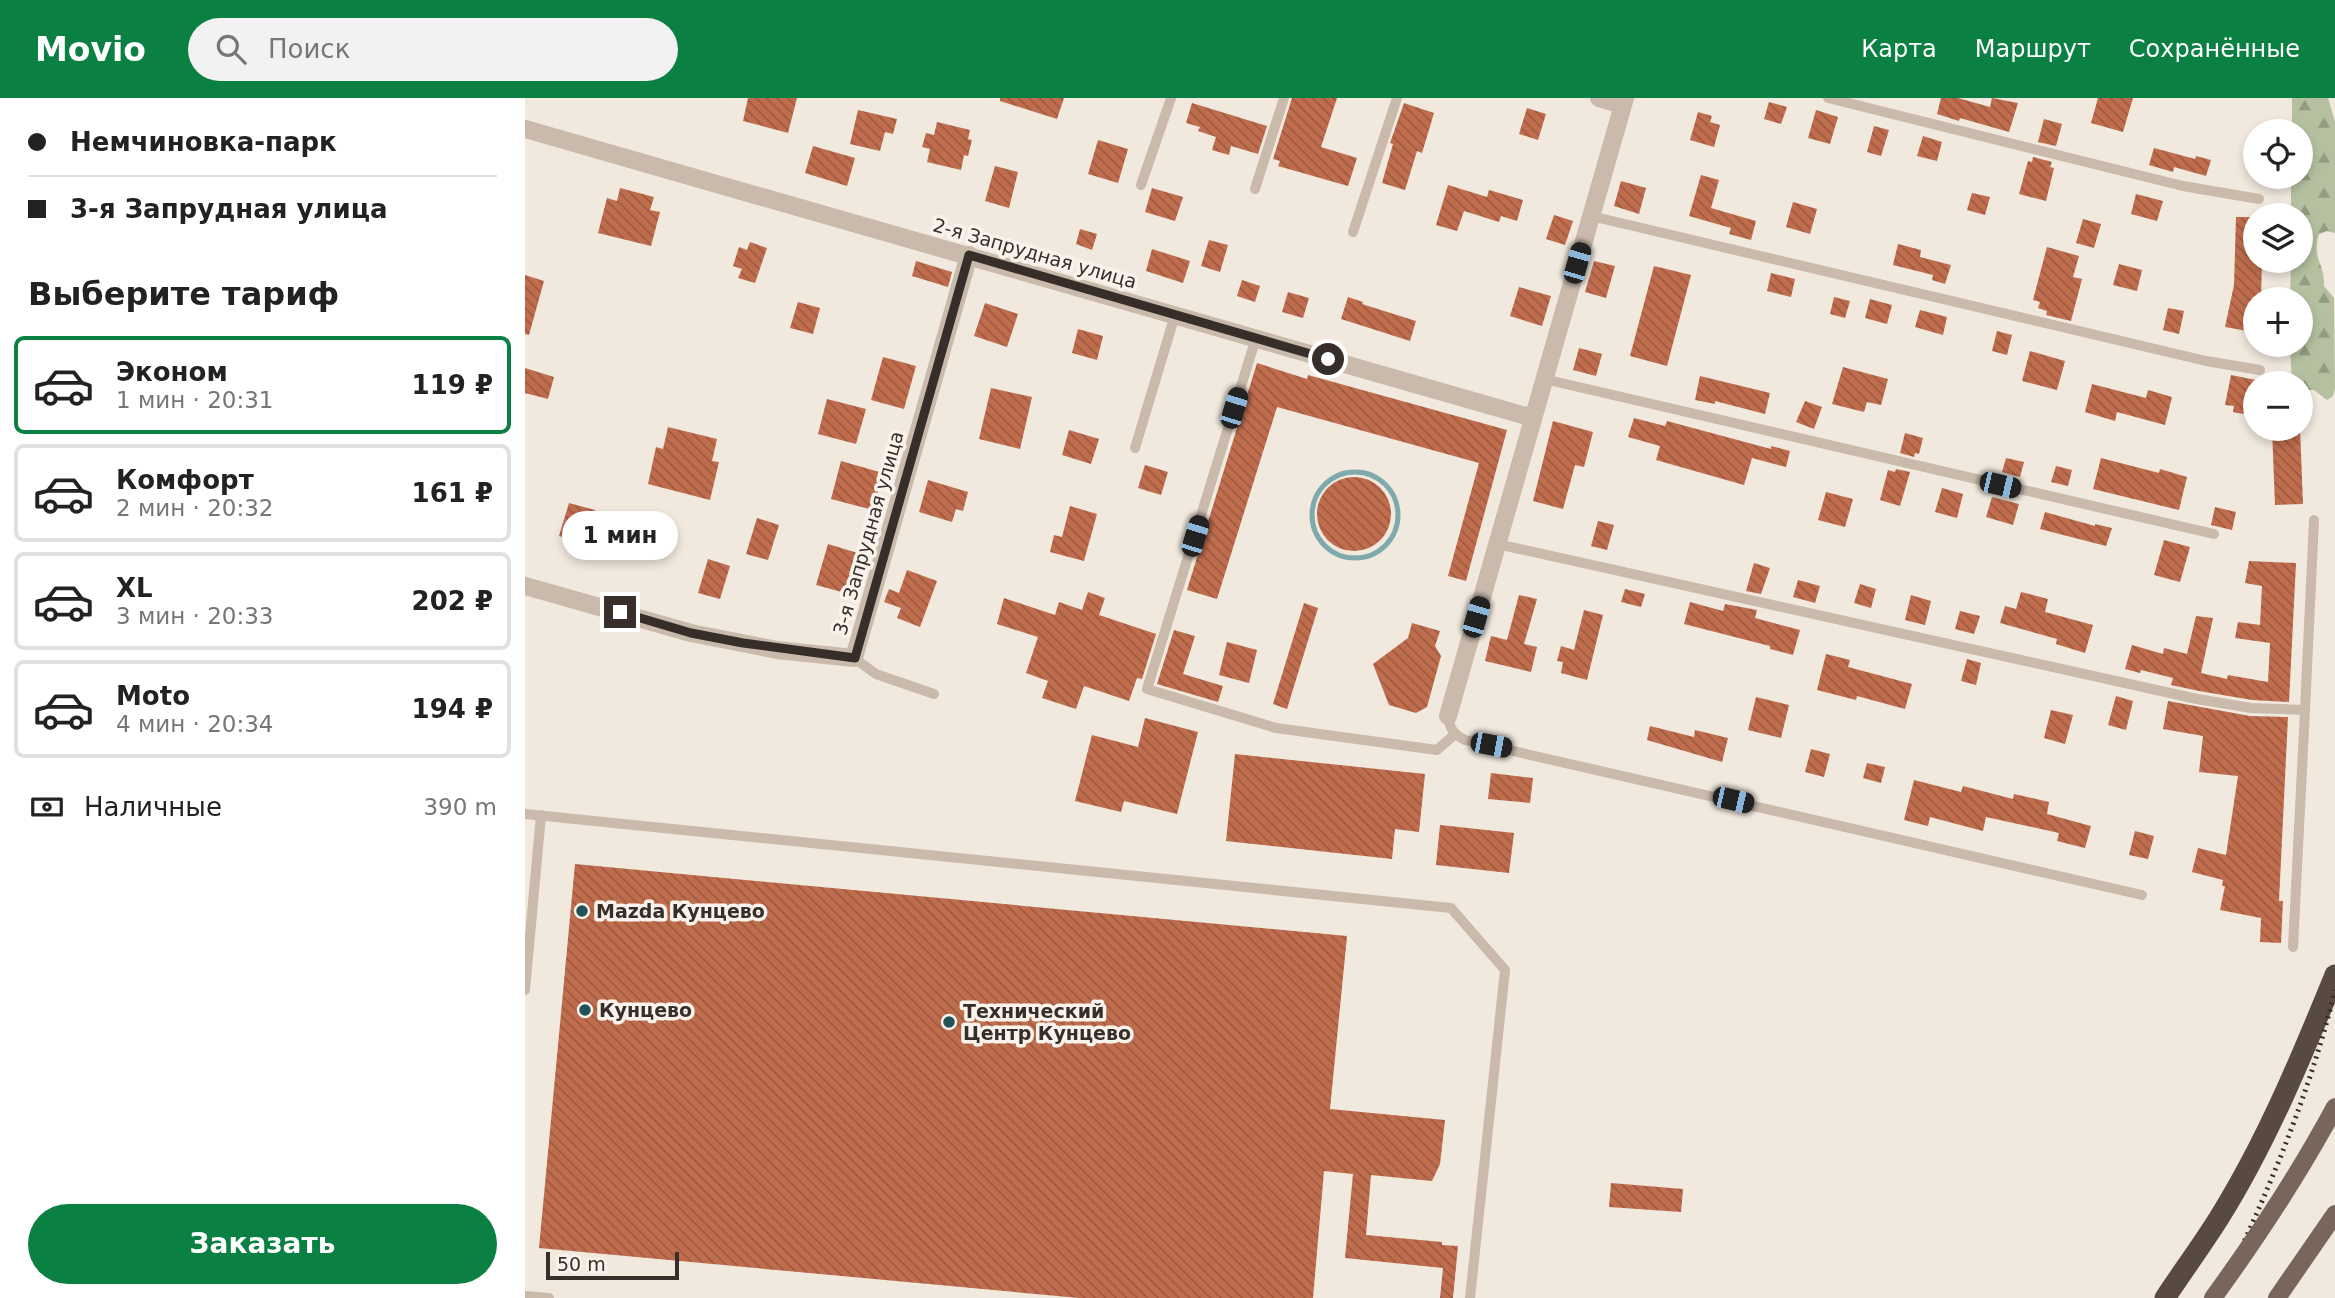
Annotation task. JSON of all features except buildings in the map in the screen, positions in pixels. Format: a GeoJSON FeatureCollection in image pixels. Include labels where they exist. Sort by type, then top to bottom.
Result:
{"type":"FeatureCollection","features":[{"type":"Feature","properties":{"kind":"highway"},"geometry":{"type":"LineString","coordinates":[[2165,1298],[2220,1216],[2268,1127],[2303,1053],[2335,975]]}},
{"type":"Feature","properties":{"kind":"main road"},"geometry":{"type":"LineString","coordinates":[[2213,1298],[2299,1173],[2335,1107]]}},
{"type":"Feature","properties":{"kind":"main road"},"geometry":{"type":"LineString","coordinates":[[2277,1298],[2335,1213]]}},
{"type":"Feature","properties":{"kind":"street"},"geometry":{"type":"LineString","coordinates":[[1448,716],[1624,101],[1599,98]]}},
{"type":"Feature","properties":{"kind":"street","name":"2-я Запрудная улица"},"geometry":{"type":"LineString","coordinates":[[525,129],[1532,418]]}},
{"type":"Feature","properties":{"kind":"street","name":"3-я Запрудная улица"},"geometry":{"type":"LineString","coordinates":[[525,586],[691,633],[777,650],[855,658],[969,255]]}},
{"type":"Feature","properties":{"kind":"lane"},"geometry":{"type":"LineString","coordinates":[[1141,185],[1171,98]]}},
{"type":"Feature","properties":{"kind":"lane"},"geometry":{"type":"LineString","coordinates":[[1255,189],[1283,98]]}},
{"type":"Feature","properties":{"kind":"lane"},"geometry":{"type":"LineString","coordinates":[[1353,232],[1397,98]]}},
{"type":"Feature","properties":{"kind":"lane"},"geometry":{"type":"LineString","coordinates":[[1828,98],[2183,187],[2259,199]]}},
{"type":"Feature","properties":{"kind":"lane"},"geometry":{"type":"LineString","coordinates":[[1591,216],[2206,361],[2260,370]]}},
{"type":"Feature","properties":{"kind":"lane"},"geometry":{"type":"LineString","coordinates":[[1135,448],[1175,315]]}},
{"type":"Feature","properties":{"kind":"lane"},"geometry":{"type":"LineString","coordinates":[[1256,338],[1147,689],[1276,729],[1437,750],[1454,734]]}},
{"type":"Feature","properties":{"kind":"lane"},"geometry":{"type":"LineString","coordinates":[[1544,379],[2214,534]]}},
{"type":"Feature","properties":{"kind":"lane"},"geometry":{"type":"LineString","coordinates":[[2293,947],[2314,520]]}},
{"type":"Feature","properties":{"kind":"lane"},"geometry":{"type":"LineString","coordinates":[[1497,544],[2197,699],[2251,708],[2305,710]]}},
{"type":"Feature","properties":{"kind":"lane"},"geometry":{"type":"LineString","coordinates":[[855,658],[876,674],[934,694]]}},
{"type":"Feature","properties":{"kind":"lane"},"geometry":{"type":"LineString","coordinates":[[1448,716],[1449,726],[1454,734],[1465,740],[2142,895]]}},
{"type":"Feature","properties":{"kind":"lane"},"geometry":{"type":"LineString","coordinates":[[525,814],[1451,908],[1505,970],[1470,1298]]}},
{"type":"Feature","properties":{"kind":"lane"},"geometry":{"type":"LineString","coordinates":[[525,990],[541,815]]}},
{"type":"Feature","properties":{"kind":"lane"},"geometry":{"type":"LineString","coordinates":[[525,1296],[549,1298]]}},
{"type":"Feature","properties":{"kind":"green space"},"geometry":{"type":"Polygon","coordinates":[[[2292,98],[2328,98],[2335,122],[2335,233],[2327,231],[2319,234],[2317,242],[2324,286],[2334,298],[2335,389],[2333,396],[2327,400],[2313,390],[2313,371],[2291,371],[2291,357],[2313,357],[2313,287],[2290,287],[2291,273],[2313,273],[2313,203],[2291,203],[2291,189],[2313,189],[2313,119],[2292,119],[2292,98]]]}},
{"type":"Feature","properties":{"kind":"waterway"},"geometry":{"type":"LineString","coordinates":[[1355,472],[1372,475],[1391,491],[1398,515],[1395,532],[1379,551],[1355,558],[1338,555],[1319,539],[1312,515],[1315,498],[1331,479],[1355,472]]}},
{"type":"Feature","properties":{"kind":"railway"},"geometry":{"type":"LineString","coordinates":[[2218,1298],[2299,1108],[2335,990]]}},
{"type":"Feature","properties":{"kind":"place","name":"Mazda Кунцево"},"geometry":{"type":"Point","coordinates":[582,911]}},
{"type":"Feature","properties":{"kind":"place","name":"Кунцево"},"geometry":{"type":"Point","coordinates":[585,1010]}},
{"type":"Feature","properties":{"kind":"place","name":"Технический Центр Кунцево"},"geometry":{"type":"Point","coordinates":[949,1022]}},
{"type":"Feature","properties":{"kind":"route"},"geometry":{"type":"LineString","coordinates":[[620,612],[691,633],[777,650],[855,658],[969,255],[1328,359]]}}]}
